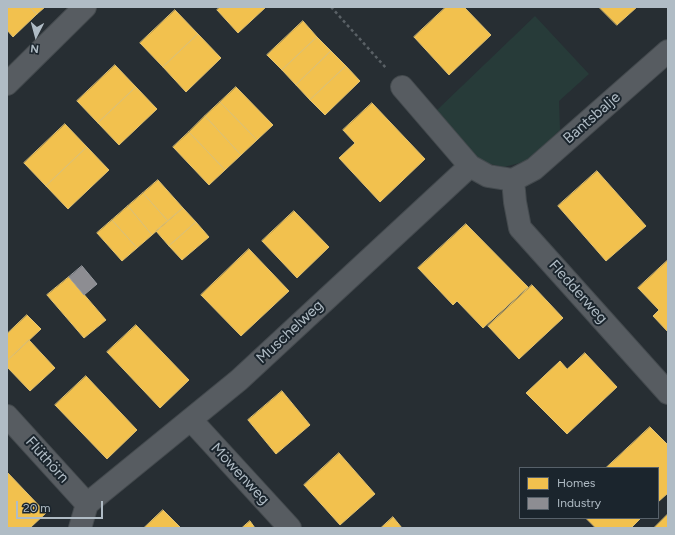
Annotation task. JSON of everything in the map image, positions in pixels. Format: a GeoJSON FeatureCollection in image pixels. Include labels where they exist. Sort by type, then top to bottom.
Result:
{"type":"FeatureCollection","features":[{"type":"Feature","properties":{"kind":"street"},"geometry":{"type":"LineString","coordinates":[[7,84],[85,7]]}},
{"type":"Feature","properties":{"kind":"street","name":"Bantsbalje"},"geometry":{"type":"LineString","coordinates":[[513,180],[534,169],[668,51]]}},
{"type":"Feature","properties":{"kind":"street"},"geometry":{"type":"LineString","coordinates":[[402,87],[470,166],[488,176],[513,180]]}},
{"type":"Feature","properties":{"kind":"street","name":"Muschelweg"},"geometry":{"type":"LineString","coordinates":[[87,504],[239,380],[470,166]]}},
{"type":"Feature","properties":{"kind":"street","name":"Fledderweg"},"geometry":{"type":"LineString","coordinates":[[513,180],[520,228],[668,393]]}},
{"type":"Feature","properties":{"kind":"street","name":"Flüthörn"},"geometry":{"type":"LineString","coordinates":[[7,416],[87,504]]}},
{"type":"Feature","properties":{"kind":"street","name":"Möwenweg"},"geometry":{"type":"LineString","coordinates":[[191,420],[290,528]]}},
{"type":"Feature","properties":{"kind":"street"},"geometry":{"type":"LineString","coordinates":[[80,528],[87,504]]}},
{"type":"Feature","properties":{"kind":"path"},"geometry":{"type":"LineString","coordinates":[[331,7],[402,87]]}},
{"type":"Feature","properties":{"kind":"green space"},"geometry":{"type":"Polygon","coordinates":[[[535,16],[589,74],[559,101],[560,130],[527,161],[504,167],[481,162],[436,111],[535,16]]]}},
{"type":"Feature","properties":{"kind":"building: Homes"},"geometry":{"type":"Polygon","coordinates":[[[7,7],[30,7],[37,14],[13,37],[7,30],[7,7]]]}},
{"type":"Feature","properties":{"kind":"building: Homes"},"geometry":{"type":"Polygon","coordinates":[[[30,7],[45,7],[37,14],[30,7]]]}},
{"type":"Feature","properties":{"kind":"building: Homes"},"geometry":{"type":"Polygon","coordinates":[[[220,7],[266,7],[238,33],[217,10],[220,7]]]}},
{"type":"Feature","properties":{"kind":"building: Homes"},"geometry":{"type":"Polygon","coordinates":[[[446,7],[464,7],[491,35],[449,75],[414,37],[446,7]]]}},
{"type":"Feature","properties":{"kind":"building: Homes"},"geometry":{"type":"Polygon","coordinates":[[[599,7],[637,7],[617,25],[599,7]]]}},
{"type":"Feature","properties":{"kind":"building: Homes"},"geometry":{"type":"Polygon","coordinates":[[[175,10],[198,34],[163,67],[140,43],[175,10]]]}},
{"type":"Feature","properties":{"kind":"building: Homes"},"geometry":{"type":"Polygon","coordinates":[[[303,21],[317,37],[282,70],[267,55],[303,21]]]}},
{"type":"Feature","properties":{"kind":"building: Homes"},"geometry":{"type":"Polygon","coordinates":[[[198,34],[221,58],[186,92],[163,67],[198,34]]]}},
{"type":"Feature","properties":{"kind":"building: Homes"},"geometry":{"type":"Polygon","coordinates":[[[317,37],[331,51],[296,85],[282,70],[317,37]]]}},
{"type":"Feature","properties":{"kind":"building: Homes"},"geometry":{"type":"Polygon","coordinates":[[[331,51],[346,66],[310,100],[296,85],[331,51]]]}},
{"type":"Feature","properties":{"kind":"building: Homes"},"geometry":{"type":"Polygon","coordinates":[[[115,65],[136,87],[98,123],[77,101],[115,65]]]}},
{"type":"Feature","properties":{"kind":"building: Homes"},"geometry":{"type":"Polygon","coordinates":[[[346,66],[360,81],[325,115],[310,100],[346,66]]]}},
{"type":"Feature","properties":{"kind":"building: Homes"},"geometry":{"type":"Polygon","coordinates":[[[136,87],[157,109],[119,145],[98,123],[136,87]]]}},
{"type":"Feature","properties":{"kind":"building: Homes"},"geometry":{"type":"Polygon","coordinates":[[[236,87],[273,125],[257,140],[220,102],[236,87]]]}},
{"type":"Feature","properties":{"kind":"building: Homes"},"geometry":{"type":"Polygon","coordinates":[[[220,102],[257,140],[241,155],[205,116],[220,102]]]}},
{"type":"Feature","properties":{"kind":"building: Homes"},"geometry":{"type":"Polygon","coordinates":[[[372,103],[425,159],[380,202],[339,158],[355,143],[343,130],[372,103]]]}},
{"type":"Feature","properties":{"kind":"building: Homes"},"geometry":{"type":"Polygon","coordinates":[[[205,116],[241,155],[225,170],[189,132],[205,116]]]}},
{"type":"Feature","properties":{"kind":"building: Homes"},"geometry":{"type":"Polygon","coordinates":[[[65,124],[87,147],[46,186],[24,163],[65,124]]]}},
{"type":"Feature","properties":{"kind":"building: Homes"},"geometry":{"type":"Polygon","coordinates":[[[189,132],[225,170],[209,185],[173,147],[189,132]]]}},
{"type":"Feature","properties":{"kind":"building: Homes"},"geometry":{"type":"Polygon","coordinates":[[[87,147],[109,170],[68,209],[46,186],[87,147]]]}},
{"type":"Feature","properties":{"kind":"building: Homes"},"geometry":{"type":"Polygon","coordinates":[[[597,171],[646,226],[606,261],[558,206],[597,171]]]}},
{"type":"Feature","properties":{"kind":"building: Homes"},"geometry":{"type":"Polygon","coordinates":[[[158,180],[183,208],[168,221],[143,193],[158,180]]]}},
{"type":"Feature","properties":{"kind":"building: Homes"},"geometry":{"type":"Polygon","coordinates":[[[143,193],[168,221],[152,235],[128,206],[143,193]]]}},
{"type":"Feature","properties":{"kind":"building: Homes"},"geometry":{"type":"Polygon","coordinates":[[[128,206],[152,235],[137,248],[112,220],[128,206]]]}},
{"type":"Feature","properties":{"kind":"building: Homes"},"geometry":{"type":"Polygon","coordinates":[[[183,208],[196,222],[169,246],[156,231],[183,208]]]}},
{"type":"Feature","properties":{"kind":"building: Homes"},"geometry":{"type":"Polygon","coordinates":[[[294,211],[329,247],[297,278],[262,241],[294,211]]]}},
{"type":"Feature","properties":{"kind":"building: Homes"},"geometry":{"type":"Polygon","coordinates":[[[112,220],[137,248],[122,261],[97,233],[112,220]]]}},
{"type":"Feature","properties":{"kind":"building: Homes"},"geometry":{"type":"Polygon","coordinates":[[[196,222],[209,237],[182,260],[169,246],[196,222]]]}},
{"type":"Feature","properties":{"kind":"building: Homes"},"geometry":{"type":"Polygon","coordinates":[[[466,224],[528,287],[483,328],[457,301],[453,305],[418,268],[466,224]]]}},
{"type":"Feature","properties":{"kind":"building: Homes"},"geometry":{"type":"Polygon","coordinates":[[[249,249],[289,291],[241,336],[201,295],[249,249]]]}},
{"type":"Feature","properties":{"kind":"building: Homes"},"geometry":{"type":"Polygon","coordinates":[[[668,260],[668,332],[653,316],[659,310],[638,288],[668,260]]]}},
{"type":"Feature","properties":{"kind":"building: Homes"},"geometry":{"type":"Polygon","coordinates":[[[69,277],[106,320],[84,338],[47,295],[69,277]]]}},
{"type":"Feature","properties":{"kind":"building: Homes"},"geometry":{"type":"Polygon","coordinates":[[[532,285],[563,318],[519,359],[488,326],[532,285]]]}},
{"type":"Feature","properties":{"kind":"building: Homes"},"geometry":{"type":"Polygon","coordinates":[[[27,315],[41,329],[7,361],[7,334],[27,315]]]}},
{"type":"Feature","properties":{"kind":"building: Homes"},"geometry":{"type":"Polygon","coordinates":[[[136,325],[189,380],[160,408],[107,352],[136,325]]]}},
{"type":"Feature","properties":{"kind":"building: Homes"},"geometry":{"type":"Polygon","coordinates":[[[29,340],[55,368],[30,391],[7,367],[7,361],[29,340]]]}},
{"type":"Feature","properties":{"kind":"building: Homes"},"geometry":{"type":"Polygon","coordinates":[[[585,353],[617,387],[567,434],[526,393],[560,361],[567,369],[585,353]]]}},
{"type":"Feature","properties":{"kind":"building: Homes"},"geometry":{"type":"Polygon","coordinates":[[[86,376],[137,430],[107,459],[55,405],[86,376]]]}},
{"type":"Feature","properties":{"kind":"building: Homes"},"geometry":{"type":"Polygon","coordinates":[[[282,391],[310,425],[276,454],[248,420],[282,391]]]}},
{"type":"Feature","properties":{"kind":"building: Homes"},"geometry":{"type":"Polygon","coordinates":[[[650,427],[668,445],[668,493],[659,501],[659,467],[607,467],[650,427]]]}},
{"type":"Feature","properties":{"kind":"building: Homes"},"geometry":{"type":"Polygon","coordinates":[[[339,453],[375,494],[340,525],[304,485],[339,453]]]}},
{"type":"Feature","properties":{"kind":"building: Homes"},"geometry":{"type":"Polygon","coordinates":[[[7,472],[46,513],[30,528],[7,528],[7,472]]]}},
{"type":"Feature","properties":{"kind":"building: Homes"},"geometry":{"type":"Polygon","coordinates":[[[163,510],[181,528],[144,528],[163,510]]]}},
{"type":"Feature","properties":{"kind":"building: Homes"},"geometry":{"type":"Polygon","coordinates":[[[668,514],[668,528],[654,528],[668,514]]]}},
{"type":"Feature","properties":{"kind":"building: Homes"},"geometry":{"type":"Polygon","coordinates":[[[393,517],[402,528],[381,528],[393,517]]]}},
{"type":"Feature","properties":{"kind":"building: Homes"},"geometry":{"type":"Polygon","coordinates":[[[587,519],[640,519],[631,528],[596,528],[587,519]]]}},
{"type":"Feature","properties":{"kind":"building: Homes"},"geometry":{"type":"Polygon","coordinates":[[[250,521],[255,528],[242,528],[250,521]]]}},
{"type":"Feature","properties":{"kind":"building: Industry"},"geometry":{"type":"Polygon","coordinates":[[[82,266],[97,284],[84,295],[69,277],[82,266]]]}}]}
